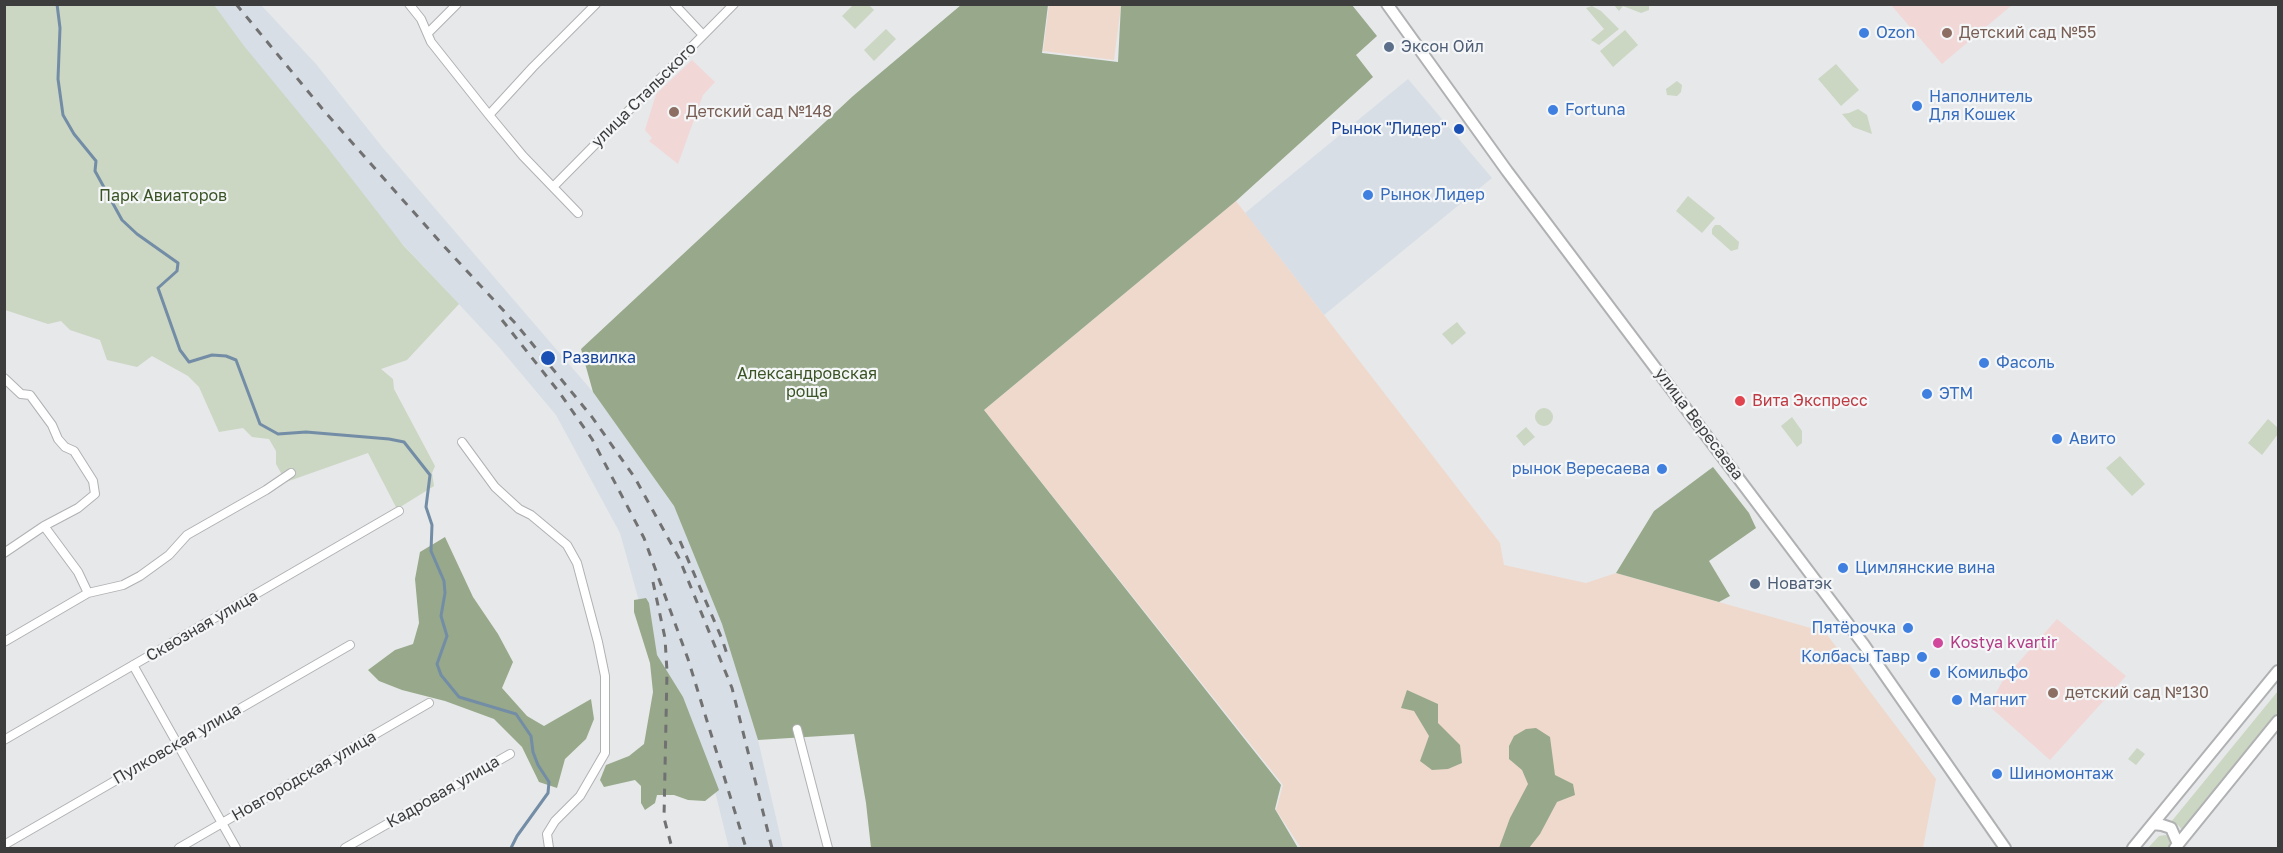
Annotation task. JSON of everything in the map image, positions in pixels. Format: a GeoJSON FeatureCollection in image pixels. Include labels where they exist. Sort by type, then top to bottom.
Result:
{"type":"FeatureCollection","features":[{"type":"Feature","properties":{"kind":"main road","name":"улица Вересаева"},"geometry":{"type":"LineString","coordinates":[[1387,4],[1507,171],[1864,645],[2005,849]]}},
{"type":"Feature","properties":{"kind":"main road"},"geometry":{"type":"LineString","coordinates":[[2133,849],[2278,671]]}},
{"type":"Feature","properties":{"kind":"main road"},"geometry":{"type":"LineString","coordinates":[[2176,846],[2277,725]]}},
{"type":"Feature","properties":{"kind":"main road"},"geometry":{"type":"LineString","coordinates":[[2153,824],[2171,828],[2176,846]]}},
{"type":"Feature","properties":{"kind":"street"},"geometry":{"type":"LineString","coordinates":[[409,4],[422,20],[431,42],[489,115],[523,156],[578,213]]}},
{"type":"Feature","properties":{"kind":"street"},"geometry":{"type":"LineString","coordinates":[[428,33],[457,4]]}},
{"type":"Feature","properties":{"kind":"street"},"geometry":{"type":"LineString","coordinates":[[489,115],[596,4]]}},
{"type":"Feature","properties":{"kind":"street"},"geometry":{"type":"LineString","coordinates":[[675,4],[703,35]]}},
{"type":"Feature","properties":{"kind":"street","name":"улица Стальского"},"geometry":{"type":"LineString","coordinates":[[554,186],[734,4]]}},
{"type":"Feature","properties":{"kind":"street"},"geometry":{"type":"LineString","coordinates":[[4,378],[21,394],[30,395],[52,425],[58,439],[65,447],[74,451],[93,481],[95,494],[78,508],[44,526],[4,553]]}},
{"type":"Feature","properties":{"kind":"street"},"geometry":{"type":"LineString","coordinates":[[462,442],[495,487],[519,509],[531,515],[567,545],[577,563],[598,642],[605,676],[605,753],[579,796],[555,821],[547,834],[549,849]]}},
{"type":"Feature","properties":{"kind":"street"},"geometry":{"type":"LineString","coordinates":[[4,642],[88,593],[123,585],[140,576],[169,555],[187,535],[291,473]]}},
{"type":"Feature","properties":{"kind":"street","name":"Сквозная улица"},"geometry":{"type":"LineString","coordinates":[[4,740],[399,511]]}},
{"type":"Feature","properties":{"kind":"street"},"geometry":{"type":"LineString","coordinates":[[44,526],[78,572],[88,593]]}},
{"type":"Feature","properties":{"kind":"street","name":"Пулковская улица"},"geometry":{"type":"LineString","coordinates":[[4,845],[350,645]]}},
{"type":"Feature","properties":{"kind":"street"},"geometry":{"type":"LineString","coordinates":[[133,665],[236,849]]}},
{"type":"Feature","properties":{"kind":"street","name":"Новгородская улица"},"geometry":{"type":"LineString","coordinates":[[179,849],[429,703]]}},
{"type":"Feature","properties":{"kind":"street"},"geometry":{"type":"LineString","coordinates":[[797,729],[828,849]]}},
{"type":"Feature","properties":{"kind":"street","name":"Кадровая улица"},"geometry":{"type":"LineString","coordinates":[[345,849],[510,754]]}},
{"type":"Feature","properties":{"kind":"shaded area"},"geometry":{"type":"Polygon","coordinates":[[[192,5],[261,5],[316,64],[383,148],[593,392],[632,446],[674,506],[722,624],[758,740],[783,848],[729,848],[709,767],[656,662],[620,533],[556,415],[498,346],[339,176],[192,5]]]}},
{"type":"Feature","properties":{"kind":"shaded area"},"geometry":{"type":"Polygon","coordinates":[[[1049,5],[1121,5],[1114,60],[1043,51],[1049,5]]]}},
{"type":"Feature","properties":{"kind":"shaded area","name":"Детский сад №55"},"geometry":{"type":"Polygon","coordinates":[[[1891,5],[2012,5],[1942,64],[1891,5]]]}},
{"type":"Feature","properties":{"kind":"shaded area","name":"Детский сад №148"},"geometry":{"type":"Polygon","coordinates":[[[692,60],[715,82],[703,95],[678,164],[649,141],[652,138],[645,130],[656,94],[692,60]]]}},
{"type":"Feature","properties":{"kind":"shaded area","name":"Рынок Лидер"},"geometry":{"type":"Polygon","coordinates":[[[1408,79],[1492,178],[1324,315],[1245,213],[1408,79]]]}},
{"type":"Feature","properties":{"kind":"shaded area"},"geometry":{"type":"Polygon","coordinates":[[[1236,201],[1500,543],[1504,565],[1586,583],[1616,573],[1825,632],[1936,779],[1923,848],[1301,848],[1276,810],[1283,785],[984,410],[1236,201]]]}},
{"type":"Feature","properties":{"kind":"shaded area","name":"детский сад №130"},"geometry":{"type":"Polygon","coordinates":[[[2057,619],[2126,676],[2050,760],[1989,706],[2003,680],[2057,619]]]}},
{"type":"Feature","properties":{"kind":"green space","name":"Парк Авиаторов"},"geometry":{"type":"Polygon","coordinates":[[[4,5],[214,5],[403,245],[459,304],[407,360],[381,369],[393,379],[394,389],[435,466],[432,473],[434,486],[397,509],[368,453],[286,482],[276,464],[276,451],[269,439],[252,437],[243,428],[219,432],[199,387],[188,376],[152,356],[137,367],[107,360],[100,340],[70,330],[61,321],[48,324],[5,310],[4,5]]]}},
{"type":"Feature","properties":{"kind":"green space"},"geometry":{"type":"Polygon","coordinates":[[[853,5],[869,5],[874,10],[855,29],[842,16],[853,5]]]}},
{"type":"Feature","properties":{"kind":"green space","name":"Александровская роща"},"geometry":{"type":"Polygon","coordinates":[[[961,5],[1048,5],[1042,53],[1118,62],[1121,5],[1352,5],[1377,36],[1356,55],[1373,77],[1236,201],[984,410],[1281,785],[1275,809],[1298,848],[871,848],[854,734],[758,740],[722,624],[674,506],[593,392],[581,349],[853,96],[961,5]]]}},
{"type":"Feature","properties":{"kind":"green space"},"geometry":{"type":"Polygon","coordinates":[[[1614,5],[1649,5],[1649,10],[1641,13],[1623,6],[1619,11],[1614,5]]]}},
{"type":"Feature","properties":{"kind":"green space"},"geometry":{"type":"Polygon","coordinates":[[[1592,6],[1601,11],[1619,29],[1599,45],[1591,40],[1604,29],[1586,8],[1592,6]]]}},
{"type":"Feature","properties":{"kind":"green space"},"geometry":{"type":"Polygon","coordinates":[[[886,29],[896,39],[874,61],[864,50],[886,29]]]}},
{"type":"Feature","properties":{"kind":"green space"},"geometry":{"type":"Polygon","coordinates":[[[1625,30],[1638,45],[1613,67],[1600,51],[1625,30]]]}},
{"type":"Feature","properties":{"kind":"green space"},"geometry":{"type":"Polygon","coordinates":[[[1836,64],[1859,90],[1841,106],[1818,79],[1836,64]]]}},
{"type":"Feature","properties":{"kind":"green space"},"geometry":{"type":"Polygon","coordinates":[[[1677,81],[1682,85],[1681,92],[1677,96],[1667,95],[1666,89],[1677,81]]]}},
{"type":"Feature","properties":{"kind":"green space"},"geometry":{"type":"Polygon","coordinates":[[[1858,109],[1867,115],[1872,134],[1853,127],[1842,114],[1858,109]]]}},
{"type":"Feature","properties":{"kind":"green space"},"geometry":{"type":"Polygon","coordinates":[[[1688,196],[1715,218],[1702,233],[1676,211],[1688,196]]]}},
{"type":"Feature","properties":{"kind":"green space"},"geometry":{"type":"Polygon","coordinates":[[[1715,225],[1720,225],[1739,242],[1738,249],[1731,251],[1712,234],[1715,225]]]}},
{"type":"Feature","properties":{"kind":"green space"},"geometry":{"type":"Polygon","coordinates":[[[1457,322],[1466,333],[1452,345],[1442,334],[1457,322]]]}},
{"type":"Feature","properties":{"kind":"green space"},"geometry":{"type":"Polygon","coordinates":[[[1544,408],[1550,411],[1553,417],[1550,423],[1544,426],[1538,423],[1535,417],[1538,411],[1544,408]]]}},
{"type":"Feature","properties":{"kind":"green space"},"geometry":{"type":"Polygon","coordinates":[[[1792,417],[1802,431],[1802,443],[1797,447],[1781,426],[1792,417]]]}},
{"type":"Feature","properties":{"kind":"green space"},"geometry":{"type":"Polygon","coordinates":[[[2268,419],[2278,428],[2278,434],[2262,455],[2248,443],[2268,419]]]}},
{"type":"Feature","properties":{"kind":"green space"},"geometry":{"type":"Polygon","coordinates":[[[1526,427],[1535,437],[1524,446],[1516,436],[1526,427]]]}},
{"type":"Feature","properties":{"kind":"green space"},"geometry":{"type":"Polygon","coordinates":[[[2120,456],[2145,484],[2132,496],[2106,468],[2120,456]]]}},
{"type":"Feature","properties":{"kind":"green space"},"geometry":{"type":"Polygon","coordinates":[[[1713,467],[1749,513],[1756,528],[1709,561],[1730,596],[1719,602],[1616,573],[1654,511],[1713,467]]]}},
{"type":"Feature","properties":{"kind":"green space"},"geometry":{"type":"Polygon","coordinates":[[[445,537],[473,597],[498,634],[513,662],[502,688],[527,716],[544,726],[591,699],[594,719],[586,739],[565,759],[557,788],[539,782],[522,747],[494,719],[445,701],[402,690],[379,681],[368,670],[395,650],[413,644],[419,623],[415,579],[420,552],[445,537]]]}},
{"type":"Feature","properties":{"kind":"green space"},"geometry":{"type":"Polygon","coordinates":[[[646,598],[649,603],[657,655],[683,697],[719,790],[705,801],[688,800],[674,795],[657,795],[655,803],[645,810],[641,803],[641,786],[635,780],[604,787],[600,780],[606,765],[629,756],[644,744],[653,692],[650,663],[634,612],[634,600],[646,598]]]}},
{"type":"Feature","properties":{"kind":"green space"},"geometry":{"type":"Polygon","coordinates":[[[1407,690],[1438,704],[1438,723],[1460,745],[1462,763],[1448,769],[1432,770],[1420,761],[1429,736],[1414,711],[1401,708],[1407,690]]]}},
{"type":"Feature","properties":{"kind":"green space"},"geometry":{"type":"Polygon","coordinates":[[[2278,691],[2278,716],[2183,831],[2171,822],[2278,691]]]}},
{"type":"Feature","properties":{"kind":"green space"},"geometry":{"type":"Polygon","coordinates":[[[1536,728],[1550,737],[1555,775],[1573,784],[1575,795],[1557,802],[1540,834],[1529,848],[1499,848],[1510,818],[1528,784],[1522,770],[1509,759],[1509,746],[1514,736],[1526,729],[1536,728]]]}},
{"type":"Feature","properties":{"kind":"green space"},"geometry":{"type":"Polygon","coordinates":[[[2137,748],[2145,754],[2136,765],[2128,759],[2137,748]]]}},
{"type":"Feature","properties":{"kind":"green space"},"geometry":{"type":"Polygon","coordinates":[[[2166,835],[2171,840],[2168,848],[2148,848],[2159,836],[2166,835]]]}},
{"type":"Feature","properties":{"kind":"waterway"},"geometry":{"type":"LineString","coordinates":[[57,4],[60,28],[58,79],[63,115],[74,134],[96,161],[95,171],[122,220],[137,234],[178,263],[177,271],[158,288],[180,350],[189,362],[212,355],[226,356],[236,360],[260,424],[278,434],[306,432],[404,442],[430,475],[426,507],[432,525],[431,551],[444,581],[445,593],[441,616],[447,636],[437,664],[441,675],[459,697],[516,714],[531,736],[533,752],[538,765],[549,782],[548,793],[511,848]]}},
{"type":"Feature","properties":{"kind":"railway"},"geometry":{"type":"LineString","coordinates":[[236,4],[325,112],[516,324],[592,417],[635,478],[679,558],[732,688],[772,848]]}},
{"type":"Feature","properties":{"kind":"railway"},"geometry":{"type":"LineString","coordinates":[[502,320],[559,392],[592,439],[644,538],[688,659],[746,848]]}},
{"type":"Feature","properties":{"kind":"railway"},"geometry":{"type":"LineString","coordinates":[[680,541],[728,657]]}},
{"type":"Feature","properties":{"kind":"railway"},"geometry":{"type":"LineString","coordinates":[[653,582],[665,638],[667,672],[664,818],[672,848]]}},
{"type":"Feature","properties":{"kind":"place","name":"Ozon"},"geometry":{"type":"Point","coordinates":[1864,33]}},
{"type":"Feature","properties":{"kind":"place","name":"Детский сад №55"},"geometry":{"type":"Point","coordinates":[1947,33]}},
{"type":"Feature","properties":{"kind":"place","name":"Эксон Ойл"},"geometry":{"type":"Point","coordinates":[1389,47]}},
{"type":"Feature","properties":{"kind":"place","name":"Наполнитель Для Кошек"},"geometry":{"type":"Point","coordinates":[1917,106]}},
{"type":"Feature","properties":{"kind":"place","name":"Fortuna"},"geometry":{"type":"Point","coordinates":[1553,110]}},
{"type":"Feature","properties":{"kind":"place","name":"Детский сад №148"},"geometry":{"type":"Point","coordinates":[674,112]}},
{"type":"Feature","properties":{"kind":"place","name":"Рынок \"Лидер\""},"geometry":{"type":"Point","coordinates":[1459,129]}},
{"type":"Feature","properties":{"kind":"place","name":"Рынок Лидер"},"geometry":{"type":"Point","coordinates":[1368,195]}},
{"type":"Feature","properties":{"kind":"place","name":"Развилка"},"geometry":{"type":"Point","coordinates":[548,358]}},
{"type":"Feature","properties":{"kind":"place","name":"Фасоль"},"geometry":{"type":"Point","coordinates":[1984,363]}},
{"type":"Feature","properties":{"kind":"place","name":"ЭТМ"},"geometry":{"type":"Point","coordinates":[1927,394]}},
{"type":"Feature","properties":{"kind":"place","name":"Вита Экспресс"},"geometry":{"type":"Point","coordinates":[1740,401]}},
{"type":"Feature","properties":{"kind":"place","name":"Авито"},"geometry":{"type":"Point","coordinates":[2057,439]}},
{"type":"Feature","properties":{"kind":"place","name":"рынок Вересаева"},"geometry":{"type":"Point","coordinates":[1662,469]}},
{"type":"Feature","properties":{"kind":"place","name":"Цимлянские вина"},"geometry":{"type":"Point","coordinates":[1843,568]}},
{"type":"Feature","properties":{"kind":"place","name":"Новатэк"},"geometry":{"type":"Point","coordinates":[1755,584]}},
{"type":"Feature","properties":{"kind":"place","name":"Пятёрочка"},"geometry":{"type":"Point","coordinates":[1908,628]}},
{"type":"Feature","properties":{"kind":"place","name":"Kostya kvartir"},"geometry":{"type":"Point","coordinates":[1938,643]}},
{"type":"Feature","properties":{"kind":"place","name":"Колбасы Тавр"},"geometry":{"type":"Point","coordinates":[1922,657]}},
{"type":"Feature","properties":{"kind":"place","name":"Комильфо"},"geometry":{"type":"Point","coordinates":[1935,673]}},
{"type":"Feature","properties":{"kind":"place","name":"детский сад №130"},"geometry":{"type":"Point","coordinates":[2053,693]}},
{"type":"Feature","properties":{"kind":"place","name":"Магнит"},"geometry":{"type":"Point","coordinates":[1957,700]}},
{"type":"Feature","properties":{"kind":"place","name":"Шиномонтаж"},"geometry":{"type":"Point","coordinates":[1997,774]}}]}
